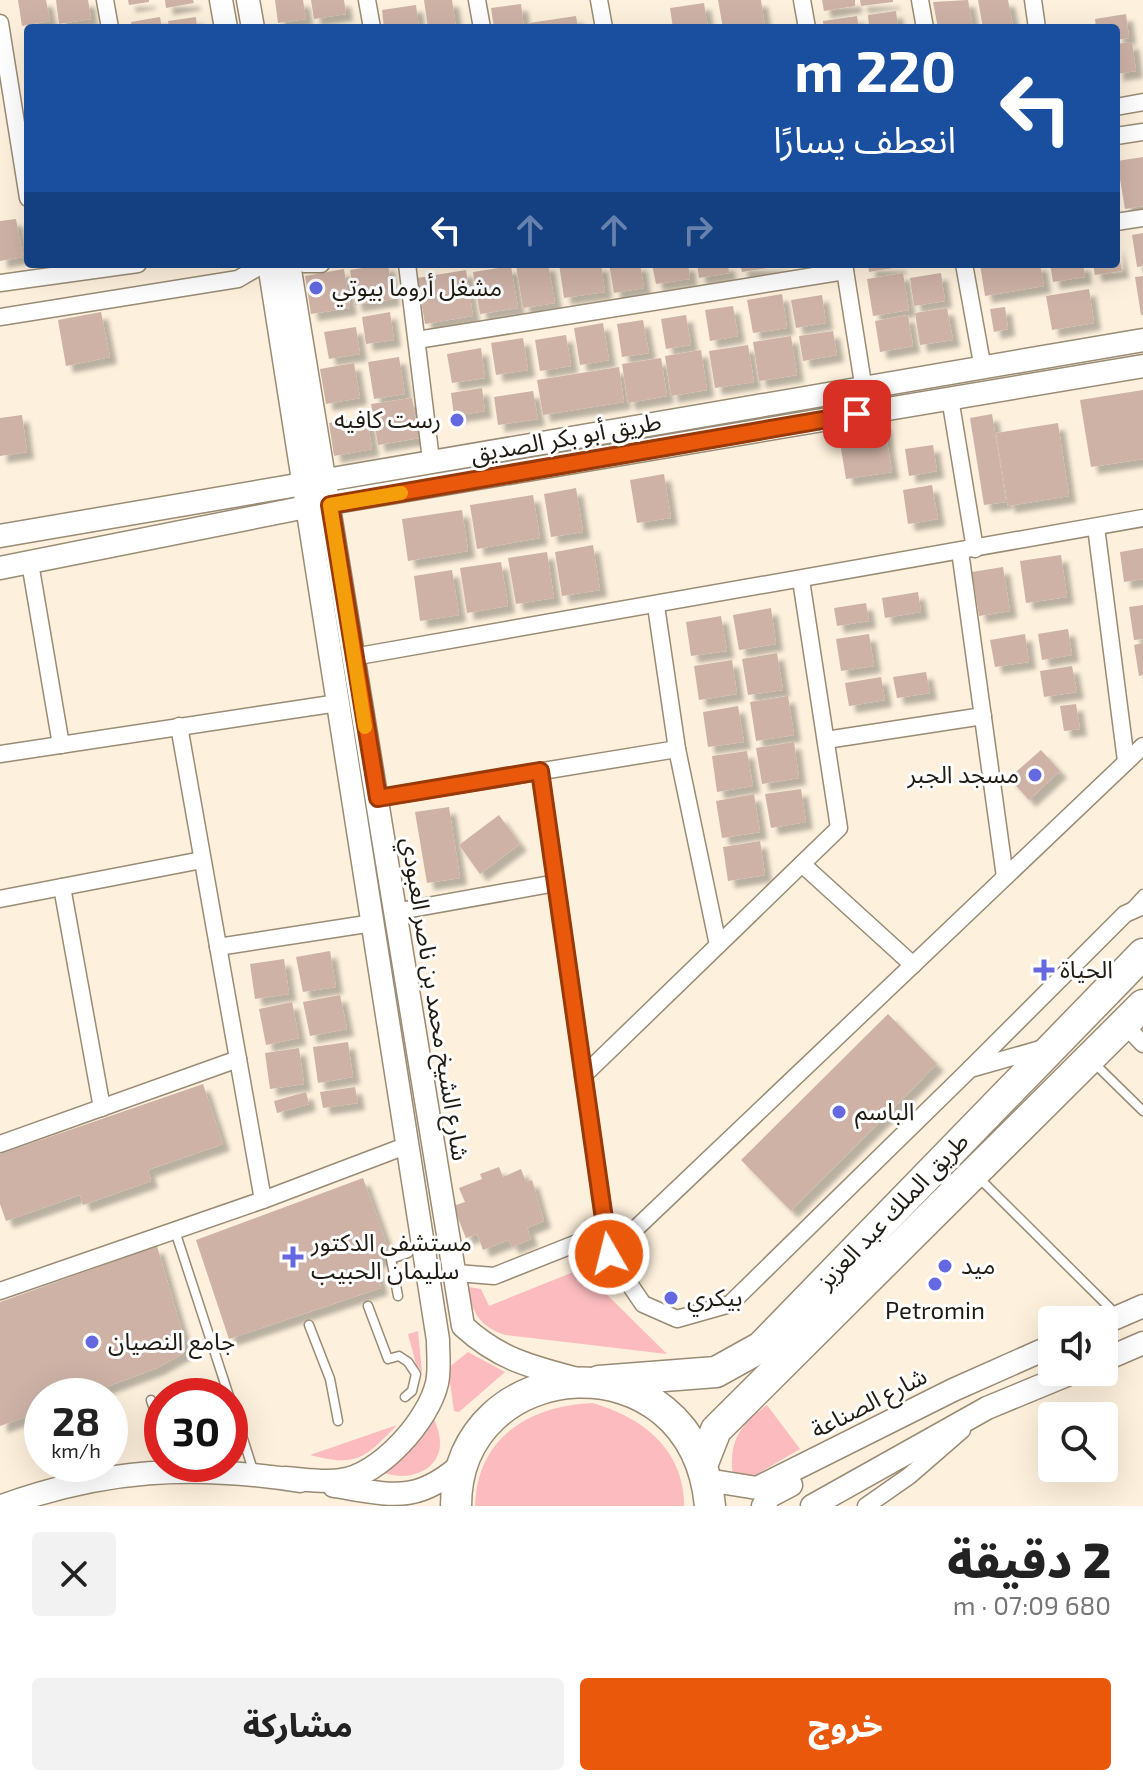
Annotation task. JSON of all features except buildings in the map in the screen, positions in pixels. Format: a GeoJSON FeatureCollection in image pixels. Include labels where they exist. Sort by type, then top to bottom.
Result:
{"type":"FeatureCollection","features":[{"type":"Feature","properties":{"kind":"highway","name":"طريق الملك عبد العزيز"},"geometry":{"type":"LineString","coordinates":[[456,1506],[465,1461],[484,1428],[511,1403],[545,1386],[716,1372],[761,1347],[1143,954]]}},
{"type":"Feature","properties":{"kind":"highway","name":"طريق الملك عبد العزيز"},"geometry":{"type":"LineString","coordinates":[[707,1483],[716,1430],[1090,1058],[1137,1024]]}},
{"type":"Feature","properties":{"kind":"highway"},"geometry":{"type":"LineString","coordinates":[[749,1397],[732,1404],[723,1402],[728,1385],[761,1347]]}},
{"type":"Feature","properties":{"kind":"highway"},"geometry":{"type":"LineString","coordinates":[[590,1381],[632,1390],[662,1408],[686,1433],[707,1483]]}},
{"type":"Feature","properties":{"kind":"street"},"geometry":{"type":"LineString","coordinates":[[105,0],[109,24]]}},
{"type":"Feature","properties":{"kind":"street"},"geometry":{"type":"LineString","coordinates":[[221,0],[225,24]]}},
{"type":"Feature","properties":{"kind":"street"},"geometry":{"type":"LineString","coordinates":[[248,0],[252,24]]}},
{"type":"Feature","properties":{"kind":"street"},"geometry":{"type":"LineString","coordinates":[[367,0],[371,24]]}},
{"type":"Feature","properties":{"kind":"street"},"geometry":{"type":"LineString","coordinates":[[477,0],[481,24]]}},
{"type":"Feature","properties":{"kind":"street"},"geometry":{"type":"LineString","coordinates":[[599,0],[603,24]]}},
{"type":"Feature","properties":{"kind":"street"},"geometry":{"type":"LineString","coordinates":[[802,0],[806,24]]}},
{"type":"Feature","properties":{"kind":"street"},"geometry":{"type":"LineString","coordinates":[[920,0],[924,24]]}},
{"type":"Feature","properties":{"kind":"street"},"geometry":{"type":"LineString","coordinates":[[1033,0],[1036,24]]}},
{"type":"Feature","properties":{"kind":"street"},"geometry":{"type":"LineString","coordinates":[[0,23],[24,173]]}},
{"type":"Feature","properties":{"kind":"street"},"geometry":{"type":"LineString","coordinates":[[1120,106],[1143,102]]}},
{"type":"Feature","properties":{"kind":"street"},"geometry":{"type":"LineString","coordinates":[[1120,135],[1143,132]]}},
{"type":"Feature","properties":{"kind":"street"},"geometry":{"type":"LineString","coordinates":[[1120,221],[1143,218]]}},
{"type":"Feature","properties":{"kind":"street"},"geometry":{"type":"LineString","coordinates":[[0,283],[40,271],[82,268]]}},
{"type":"Feature","properties":{"kind":"street"},"geometry":{"type":"LineString","coordinates":[[0,317],[238,279],[259,268]]}},
{"type":"Feature","properties":{"kind":"street","name":"شارع الشيخ محمد بن ناصر العبودي"},"geometry":{"type":"LineString","coordinates":[[267,268],[438,1340],[437,1383],[407,1437],[363,1474],[340,1480],[285,1478]]}},
{"type":"Feature","properties":{"kind":"street","name":"شارع الشيخ محمد بن ناصر العبودي"},"geometry":{"type":"LineString","coordinates":[[290,268],[463,1326],[487,1348],[518,1363],[590,1381]]}},
{"type":"Feature","properties":{"kind":"street"},"geometry":{"type":"LineString","coordinates":[[408,268],[431,460]]}},
{"type":"Feature","properties":{"kind":"street"},"geometry":{"type":"LineString","coordinates":[[417,340],[844,268],[864,390]]}},
{"type":"Feature","properties":{"kind":"street"},"geometry":{"type":"LineString","coordinates":[[965,268],[983,369]]}},
{"type":"Feature","properties":{"kind":"street","name":"طريق أبو بكر الصديق"},"geometry":{"type":"LineString","coordinates":[[0,568],[304,496],[326,480],[1143,340]]}},
{"type":"Feature","properties":{"kind":"street","name":"طريق أبو بكر الصديق"},"geometry":{"type":"LineString","coordinates":[[0,536],[304,496],[330,505],[1143,366]]}},
{"type":"Feature","properties":{"kind":"street"},"geometry":{"type":"LineString","coordinates":[[950,398],[983,716],[1005,877]]}},
{"type":"Feature","properties":{"kind":"street"},"geometry":{"type":"LineString","coordinates":[[353,657],[1143,518]]}},
{"type":"Feature","properties":{"kind":"street"},"geometry":{"type":"LineString","coordinates":[[1096,527],[1126,761]]}},
{"type":"Feature","properties":{"kind":"street"},"geometry":{"type":"LineString","coordinates":[[30,563],[61,745]]}},
{"type":"Feature","properties":{"kind":"street"},"geometry":{"type":"LineString","coordinates":[[583,1076],[839,828],[801,580]]}},
{"type":"Feature","properties":{"kind":"street"},"geometry":{"type":"LineString","coordinates":[[656,606],[677,749],[718,945]]}},
{"type":"Feature","properties":{"kind":"street"},"geometry":{"type":"LineString","coordinates":[[0,754],[338,703]]}},
{"type":"Feature","properties":{"kind":"street"},"geometry":{"type":"LineString","coordinates":[[826,740],[983,716]]}},
{"type":"Feature","properties":{"kind":"street"},"geometry":{"type":"LineString","coordinates":[[179,726],[263,1200]]}},
{"type":"Feature","properties":{"kind":"street"},"geometry":{"type":"LineString","coordinates":[[609,1254],[1143,746]]}},
{"type":"Feature","properties":{"kind":"street"},"geometry":{"type":"LineString","coordinates":[[378,798],[677,749]]}},
{"type":"Feature","properties":{"kind":"street"},"geometry":{"type":"LineString","coordinates":[[540,771],[609,1254],[643,1304],[677,1319],[730,1304],[1125,914],[1143,906]]}},
{"type":"Feature","properties":{"kind":"street"},"geometry":{"type":"LineString","coordinates":[[0,899],[202,860]]}},
{"type":"Feature","properties":{"kind":"street"},"geometry":{"type":"LineString","coordinates":[[802,864],[913,965]]}},
{"type":"Feature","properties":{"kind":"street"},"geometry":{"type":"LineString","coordinates":[[394,912],[556,883]]}},
{"type":"Feature","properties":{"kind":"street"},"geometry":{"type":"LineString","coordinates":[[62,887],[102,1108]]}},
{"type":"Feature","properties":{"kind":"street"},"geometry":{"type":"LineString","coordinates":[[218,947],[373,923]]}},
{"type":"Feature","properties":{"kind":"street"},"geometry":{"type":"LineString","coordinates":[[970,1069],[1057,1043]]}},
{"type":"Feature","properties":{"kind":"street"},"geometry":{"type":"LineString","coordinates":[[0,1144],[238,1059]]}},
{"type":"Feature","properties":{"kind":"street"},"geometry":{"type":"LineString","coordinates":[[0,1291],[263,1200],[408,1145]]}},
{"type":"Feature","properties":{"kind":"street"},"geometry":{"type":"LineString","coordinates":[[450,1260],[457,1273],[494,1276],[605,1232]]}},
{"type":"Feature","properties":{"kind":"street"},"geometry":{"type":"LineString","coordinates":[[1118,1317],[1143,1306]]}},
{"type":"Feature","properties":{"kind":"street"},"geometry":{"type":"LineString","coordinates":[[1118,1354],[1143,1343]]}},
{"type":"Feature","properties":{"kind":"street","name":"شارع الصناعة"},"geometry":{"type":"LineString","coordinates":[[707,1483],[757,1488],[953,1390],[1038,1352]]}},
{"type":"Feature","properties":{"kind":"street"},"geometry":{"type":"LineString","coordinates":[[812,1506],[987,1408],[1040,1386]]}},
{"type":"Feature","properties":{"kind":"street"},"geometry":{"type":"LineString","coordinates":[[866,1506],[909,1476],[987,1408]]}},
{"type":"Feature","properties":{"kind":"street"},"geometry":{"type":"LineString","coordinates":[[763,1506],[770,1496],[858,1439]]}},
{"type":"Feature","properties":{"kind":"street"},"geometry":{"type":"LineString","coordinates":[[800,1506],[898,1458]]}},
{"type":"Feature","properties":{"kind":"street"},"geometry":{"type":"LineString","coordinates":[[386,1496],[416,1494],[445,1480],[465,1461]]}},
{"type":"Feature","properties":{"kind":"street"},"geometry":{"type":"LineString","coordinates":[[2,1506],[39,1492],[117,1474],[144,1471]]}},
{"type":"Feature","properties":{"kind":"street"},"geometry":{"type":"LineString","coordinates":[[248,1473],[386,1496],[418,1506]]}},
{"type":"Feature","properties":{"kind":"lane"},"geometry":{"type":"LineString","coordinates":[[1125,914],[1143,894]]}},
{"type":"Feature","properties":{"kind":"lane"},"geometry":{"type":"LineString","coordinates":[[1090,1058],[1143,1111]]}},
{"type":"Feature","properties":{"kind":"lane"},"geometry":{"type":"LineString","coordinates":[[974,1173],[1099,1306]]}},
{"type":"Feature","properties":{"kind":"lane"},"geometry":{"type":"LineString","coordinates":[[175,1231],[224,1378]]}},
{"type":"Feature","properties":{"kind":"lane"},"geometry":{"type":"LineString","coordinates":[[398,1296],[391,1259],[408,1253]]}},
{"type":"Feature","properties":{"kind":"lane"},"geometry":{"type":"LineString","coordinates":[[368,1306],[388,1359],[399,1356],[408,1362],[416,1374],[412,1391],[405,1397]]}},
{"type":"Feature","properties":{"kind":"lane"},"geometry":{"type":"LineString","coordinates":[[309,1325],[330,1379],[338,1421]]}},
{"type":"Feature","properties":{"kind":"lane"},"geometry":{"type":"LineString","coordinates":[[248,1452],[255,1473]]}},
{"type":"Feature","properties":{"kind":"shaded area"},"geometry":{"type":"Polygon","coordinates":[[[581,1269],[667,1354],[505,1335],[484,1323],[472,1304],[469,1287],[481,1289],[489,1306],[581,1269]]]}},
{"type":"Feature","properties":{"kind":"shaded area"},"geometry":{"type":"Polygon","coordinates":[[[418,1331],[422,1372],[416,1364],[408,1334],[418,1331]]]}},
{"type":"Feature","properties":{"kind":"shaded area"},"geometry":{"type":"Polygon","coordinates":[[[468,1352],[505,1372],[459,1412],[454,1411],[448,1368],[468,1352]]]}},
{"type":"Feature","properties":{"kind":"shaded area"},"geometry":{"type":"Polygon","coordinates":[[[592,1403],[627,1417],[657,1438],[677,1468],[684,1506],[475,1506],[485,1461],[511,1430],[548,1411],[592,1403]]]}},
{"type":"Feature","properties":{"kind":"shaded area"},"geometry":{"type":"Polygon","coordinates":[[[767,1405],[800,1449],[747,1480],[738,1478],[732,1470],[732,1459],[739,1432],[767,1405]]]}},
{"type":"Feature","properties":{"kind":"shaded area"},"geometry":{"type":"Polygon","coordinates":[[[431,1410],[440,1442],[434,1461],[428,1468],[410,1475],[381,1471],[431,1410]]]}},
{"type":"Feature","properties":{"kind":"shaded area"},"geometry":{"type":"Polygon","coordinates":[[[397,1425],[376,1446],[359,1457],[339,1460],[310,1455],[397,1425]]]}},
{"type":"Feature","properties":{"kind":"slow traffic"},"geometry":{"type":"LineString","coordinates":[[365,727],[330,505],[401,493]]}},
{"type":"Feature","properties":{"kind":"place","name":"مشغل أروما بيوتي"},"geometry":{"type":"Point","coordinates":[316,288]}},
{"type":"Feature","properties":{"kind":"place","name":"رست كافيه"},"geometry":{"type":"Point","coordinates":[457,420]}},
{"type":"Feature","properties":{"kind":"place","name":"مسجد الجبر"},"geometry":{"type":"Point","coordinates":[1035,775]}},
{"type":"Feature","properties":{"kind":"place","name":"الحياة"},"geometry":{"type":"Point","coordinates":[1044,970]}},
{"type":"Feature","properties":{"kind":"place","name":"الباسم"},"geometry":{"type":"Point","coordinates":[839,1112]}},
{"type":"Feature","properties":{"kind":"place","name":"مستشفى الدكتور سليمان الحبيب"},"geometry":{"type":"Point","coordinates":[293,1257]}},
{"type":"Feature","properties":{"kind":"place","name":"ميد"},"geometry":{"type":"Point","coordinates":[945,1266]}},
{"type":"Feature","properties":{"kind":"place","name":"Petromin"},"geometry":{"type":"Point","coordinates":[935,1284]}},
{"type":"Feature","properties":{"kind":"place","name":"بيكري"},"geometry":{"type":"Point","coordinates":[671,1298]}},
{"type":"Feature","properties":{"kind":"place","name":"جامع النصيان"},"geometry":{"type":"Point","coordinates":[92,1342]}},
{"type":"Feature","properties":{"kind":"route"},"geometry":{"type":"LineString","coordinates":[[609,1254],[540,771],[378,798],[330,505],[857,414]]}}]}
